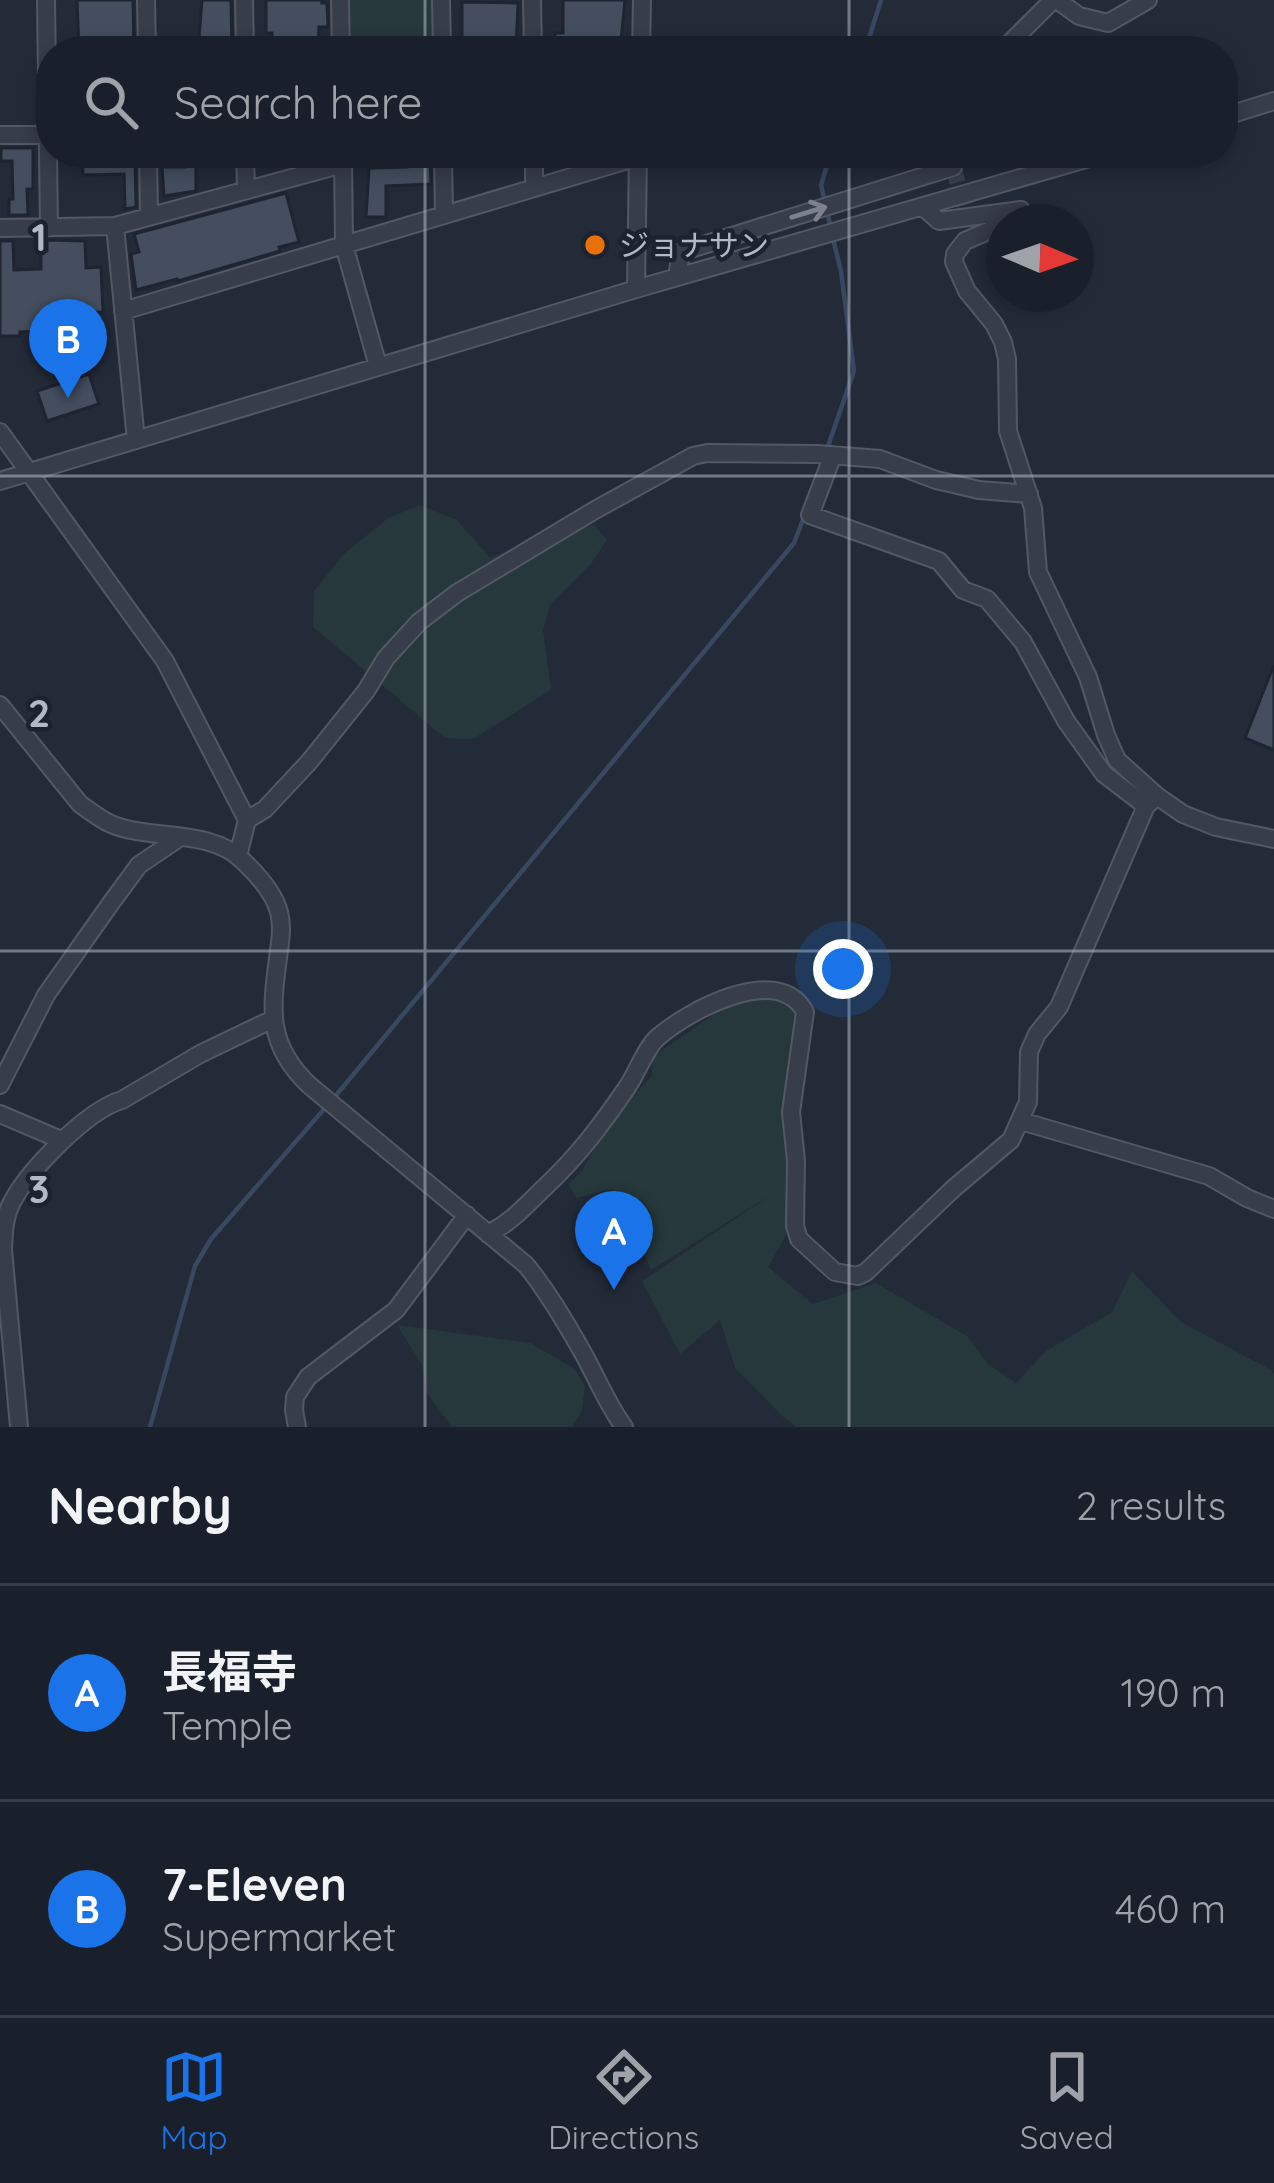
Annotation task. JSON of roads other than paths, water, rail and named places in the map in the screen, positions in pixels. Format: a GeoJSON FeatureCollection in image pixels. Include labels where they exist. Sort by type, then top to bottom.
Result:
{"type":"FeatureCollection","features":[{"type":"Feature","properties":{"kind":"street"},"geometry":{"type":"LineString","coordinates":[[46,0],[47,36]]}},
{"type":"Feature","properties":{"kind":"street"},"geometry":{"type":"LineString","coordinates":[[146,0],[147,36]]}},
{"type":"Feature","properties":{"kind":"street"},"geometry":{"type":"LineString","coordinates":[[244,0],[244,36]]}},
{"type":"Feature","properties":{"kind":"street"},"geometry":{"type":"LineString","coordinates":[[340,0],[341,36]]}},
{"type":"Feature","properties":{"kind":"street"},"geometry":{"type":"LineString","coordinates":[[441,0],[442,36]]}},
{"type":"Feature","properties":{"kind":"street"},"geometry":{"type":"LineString","coordinates":[[532,0],[533,36]]}},
{"type":"Feature","properties":{"kind":"street"},"geometry":{"type":"LineString","coordinates":[[641,36],[642,0]]}},
{"type":"Feature","properties":{"kind":"street"},"geometry":{"type":"LineString","coordinates":[[1018,36],[1055,0],[1079,16],[1108,23],[1148,0]]}},
{"type":"Feature","properties":{"kind":"street"},"geometry":{"type":"LineString","coordinates":[[1238,112],[1274,101]]}},
{"type":"Feature","properties":{"kind":"street"},"geometry":{"type":"LineString","coordinates":[[0,135],[36,135]]}},
{"type":"Feature","properties":{"kind":"street"},"geometry":{"type":"LineString","coordinates":[[49,168],[50,228]]}},
{"type":"Feature","properties":{"kind":"street"},"geometry":{"type":"LineString","coordinates":[[148,168],[149,217]]}},
{"type":"Feature","properties":{"kind":"street"},"geometry":{"type":"LineString","coordinates":[[245,168],[246,190]]}},
{"type":"Feature","properties":{"kind":"street"},"geometry":{"type":"LineString","coordinates":[[0,228],[115,226],[315,168]]}},
{"type":"Feature","properties":{"kind":"street"},"geometry":{"type":"LineString","coordinates":[[343,168],[344,245],[378,366]]}},
{"type":"Feature","properties":{"kind":"street"},"geometry":{"type":"LineString","coordinates":[[443,168],[444,215]]}},
{"type":"Feature","properties":{"kind":"street"},"geometry":{"type":"LineString","coordinates":[[534,168],[534,188]]}},
{"type":"Feature","properties":{"kind":"street"},"geometry":{"type":"LineString","coordinates":[[123,311],[597,168]]}},
{"type":"Feature","properties":{"kind":"street"},"geometry":{"type":"LineString","coordinates":[[636,290],[638,168]]}},
{"type":"Feature","properties":{"kind":"street"},"geometry":{"type":"LineString","coordinates":[[677,277],[681,252],[928,168]]}},
{"type":"Feature","properties":{"kind":"street"},"geometry":{"type":"LineString","coordinates":[[0,481],[1056,168]]}},
{"type":"Feature","properties":{"kind":"street"},"geometry":{"type":"LineString","coordinates":[[924,208],[939,221],[986,215]]}},
{"type":"Feature","properties":{"kind":"street"},"geometry":{"type":"LineString","coordinates":[[115,226],[136,440]]}},
{"type":"Feature","properties":{"kind":"street"},"geometry":{"type":"LineString","coordinates":[[986,226],[971,229],[954,262],[967,291],[1004,342],[1008,431],[1033,508],[1038,572],[1088,677],[1117,760],[1152,801]]}},
{"type":"Feature","properties":{"kind":"street"},"geometry":{"type":"LineString","coordinates":[[0,432],[165,662],[247,820],[238,856]]}},
{"type":"Feature","properties":{"kind":"street"},"geometry":{"type":"LineString","coordinates":[[247,820],[265,809],[309,762],[386,658],[419,622],[458,592],[693,456],[825,454],[880,459],[936,480],[1029,494]]}},
{"type":"Feature","properties":{"kind":"street"},"geometry":{"type":"LineString","coordinates":[[825,454],[810,515],[939,561],[963,590],[988,599],[1023,642],[1066,721],[1104,774],[1200,821],[1274,838]]}},
{"type":"Feature","properties":{"kind":"street"},"geometry":{"type":"LineString","coordinates":[[0,705],[80,804],[113,825],[211,843],[238,856],[271,893],[282,927],[272,1019],[278,1044],[295,1072],[526,1265],[625,1427]]}},
{"type":"Feature","properties":{"kind":"street"},"geometry":{"type":"LineString","coordinates":[[488,1234],[516,1217],[585,1147],[642,1066],[654,1040],[724,997],[757,990],[791,996],[805,1012],[791,1112],[799,1239],[835,1272],[858,1276],[866,1272],[1002,1149],[1022,1121],[1028,1102],[1029,1052],[1059,1007],[1152,801]]}},
{"type":"Feature","properties":{"kind":"street"},"geometry":{"type":"LineString","coordinates":[[0,1084],[46,995],[112,903],[140,865],[179,838]]}},
{"type":"Feature","properties":{"kind":"street"},"geometry":{"type":"LineString","coordinates":[[20,1427],[3,1249],[4,1221],[20,1190],[61,1140],[111,1102],[272,1019]]}},
{"type":"Feature","properties":{"kind":"street"},"geometry":{"type":"LineString","coordinates":[[0,1114],[61,1140]]}},
{"type":"Feature","properties":{"kind":"street"},"geometry":{"type":"LineString","coordinates":[[1022,1121],[1209,1176],[1274,1208]]}},
{"type":"Feature","properties":{"kind":"street"},"geometry":{"type":"LineString","coordinates":[[297,1427],[296,1397],[308,1377],[395,1310],[467,1215]]}},
{"type":"Feature","properties":{"kind":"waterway"},"geometry":{"type":"LineString","coordinates":[[870,36],[881,0]]}},
{"type":"Feature","properties":{"kind":"waterway"},"geometry":{"type":"LineString","coordinates":[[826,168],[821,185],[831,228]]}},
{"type":"Feature","properties":{"kind":"waterway"},"geometry":{"type":"LineString","coordinates":[[827,449],[854,371],[833,239]]}},
{"type":"Feature","properties":{"kind":"waterway"},"geometry":{"type":"LineString","coordinates":[[333,1099],[794,543],[804,517]]}},
{"type":"Feature","properties":{"kind":"waterway"},"geometry":{"type":"LineString","coordinates":[[150,1427],[195,1266],[211,1239],[325,1108]]}},
{"type":"Feature","properties":{"kind":"tunnel"},"geometry":{"type":"LineString","coordinates":[[953,168],[970,222]]}},
{"type":"Feature","properties":{"kind":"place","name":"ジョナサン"},"geometry":{"type":"Point","coordinates":[595,245]}},
{"type":"Feature","properties":{"kind":"place","name":"7-Eleven"},"geometry":{"type":"Point","coordinates":[68,398]}},
{"type":"Feature","properties":{"kind":"place","name":"長福寺"},"geometry":{"type":"Point","coordinates":[614,1290]}}]}
